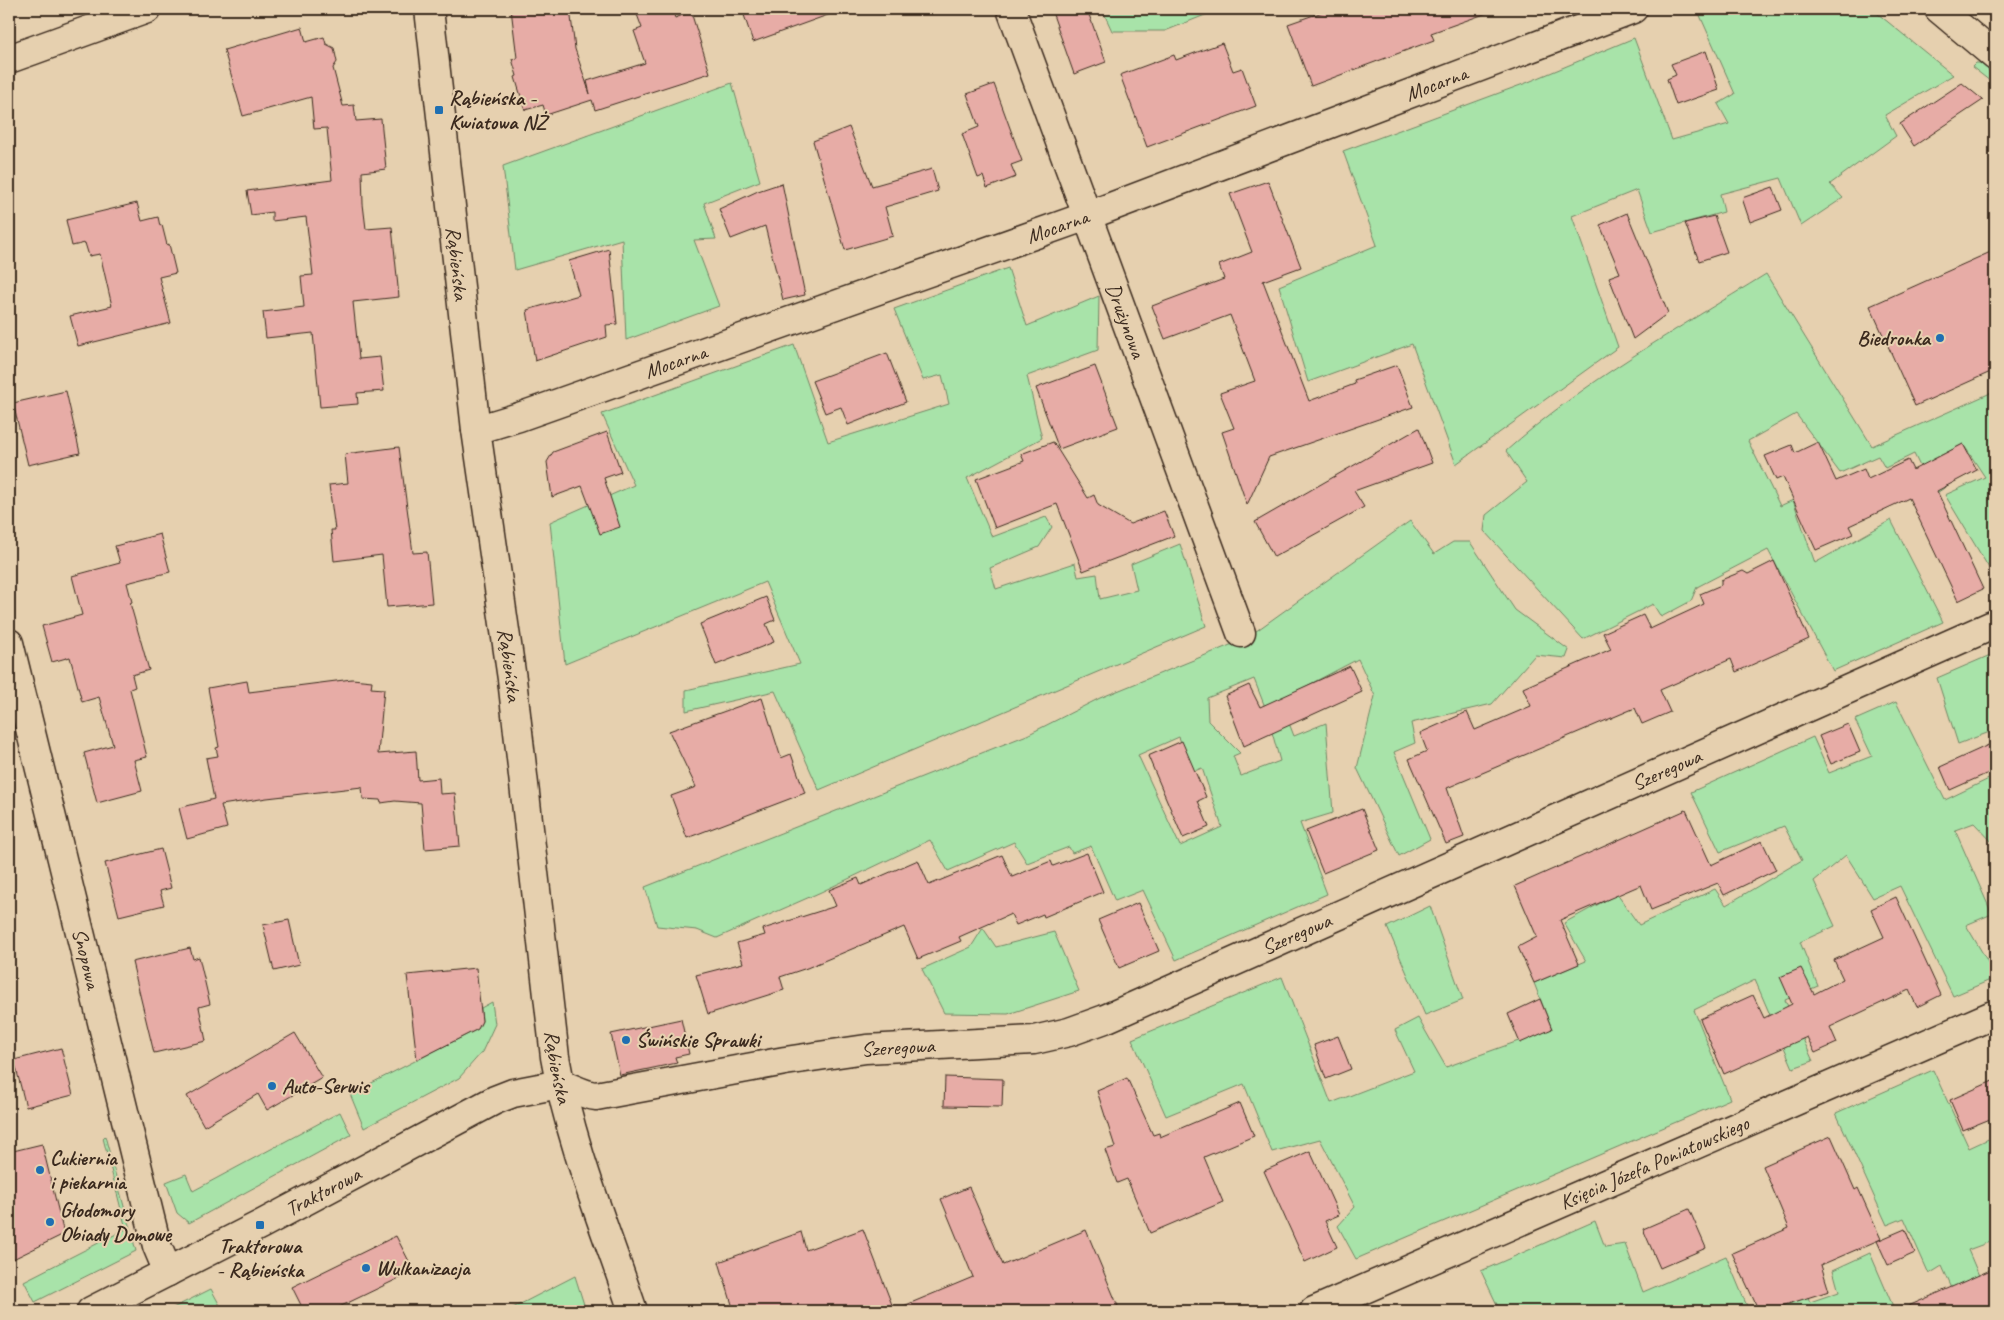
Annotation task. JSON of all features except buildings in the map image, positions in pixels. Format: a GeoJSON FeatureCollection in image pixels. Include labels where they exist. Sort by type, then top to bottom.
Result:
{"type":"FeatureCollection","features":[{"type":"Feature","properties":{"kind":"street"},"geometry":{"type":"LineString","coordinates":[[9,59],[147,9]]}},
{"type":"Feature","properties":{"kind":"street","name":"Rąbieńska"},"geometry":{"type":"LineString","coordinates":[[429,9],[476,430],[512,680],[546,982],[560,1084],[573,1133],[633,1311]]}},
{"type":"Feature","properties":{"kind":"street","name":"Drużynowa"},"geometry":{"type":"LineString","coordinates":[[1011,9],[1241,632]]}},
{"type":"Feature","properties":{"kind":"street","name":"Mocarna"},"geometry":{"type":"LineString","coordinates":[[476,430],[519,418],[1087,216],[1633,9]]}},
{"type":"Feature","properties":{"kind":"street"},"geometry":{"type":"LineString","coordinates":[[1939,9],[1995,56]]}},
{"type":"Feature","properties":{"kind":"street","name":"Szeregowa"},"geometry":{"type":"LineString","coordinates":[[560,1084],[587,1096],[596,1096],[785,1061],[866,1049],[1034,1040],[1069,1032],[1114,1015],[1995,624]]}},
{"type":"Feature","properties":{"kind":"street","name":"Snopowa"},"geometry":{"type":"LineString","coordinates":[[9,643],[157,1246],[168,1272]]}},
{"type":"Feature","properties":{"kind":"street","name":"Księcia Józefa Poniatowskiego"},"geometry":{"type":"LineString","coordinates":[[1314,1311],[1356,1303],[1995,1014]]}},
{"type":"Feature","properties":{"kind":"street","name":"Traktorowa"},"geometry":{"type":"LineString","coordinates":[[91,1311],[494,1100],[513,1093],[560,1084]]}},
{"type":"Feature","properties":{"kind":"green space"},"geometry":{"type":"Polygon","coordinates":[[[1102,9],[1220,9],[1165,31],[1112,31],[1102,9]]]}},
{"type":"Feature","properties":{"kind":"green space"},"geometry":{"type":"Polygon","coordinates":[[[1703,9],[1872,9],[1953,75],[1885,115],[1896,136],[1830,184],[1843,198],[1801,226],[1781,178],[1720,194],[1724,212],[1652,232],[1637,190],[1572,216],[1618,347],[1456,464],[1412,344],[1308,382],[1279,286],[1377,245],[1343,151],[1526,83],[1634,38],[1672,140],[1729,124],[1718,104],[1735,94],[1698,11],[1703,9]]]}},
{"type":"Feature","properties":{"kind":"green space"},"geometry":{"type":"Polygon","coordinates":[[[1976,63],[1980,63],[1995,76],[1995,85],[1972,67],[1976,63]]]}},
{"type":"Feature","properties":{"kind":"green space"},"geometry":{"type":"Polygon","coordinates":[[[732,83],[760,181],[704,203],[716,239],[694,240],[719,306],[626,340],[622,239],[515,270],[503,166],[732,83]]]}},
{"type":"Feature","properties":{"kind":"green space"},"geometry":{"type":"Polygon","coordinates":[[[1008,268],[1027,326],[1099,296],[1098,350],[1027,376],[1042,438],[967,478],[992,537],[1046,517],[1052,527],[1039,547],[990,568],[996,589],[1075,563],[1078,577],[1097,574],[1100,599],[1137,590],[1131,564],[1180,544],[1206,626],[819,790],[775,691],[686,711],[686,690],[800,664],[765,582],[565,664],[550,522],[634,485],[602,414],[794,345],[828,442],[949,404],[942,375],[923,380],[894,309],[1008,268]]]}},
{"type":"Feature","properties":{"kind":"green space"},"geometry":{"type":"Polygon","coordinates":[[[1766,274],[1872,446],[1995,391],[1995,578],[1945,495],[1985,477],[1963,444],[1930,461],[1947,486],[1934,495],[1914,454],[1885,468],[1878,456],[1840,473],[1796,414],[1748,441],[1780,506],[1793,500],[1815,563],[1891,520],[1943,622],[1833,671],[1768,550],[1697,587],[1691,601],[1661,617],[1653,604],[1583,639],[1484,531],[1486,515],[1527,482],[1506,451],[1599,379],[1766,274]]]}},
{"type":"Feature","properties":{"kind":"green space"},"geometry":{"type":"Polygon","coordinates":[[[1410,521],[1434,554],[1453,542],[1470,542],[1515,610],[1569,650],[1566,658],[1535,655],[1492,704],[1411,723],[1415,743],[1394,752],[1430,839],[1399,856],[1357,768],[1375,696],[1358,659],[1280,700],[1294,736],[1326,723],[1333,813],[1300,823],[1327,894],[1176,960],[1143,890],[1115,901],[1091,846],[1072,853],[1069,847],[1027,863],[1014,842],[948,871],[930,840],[821,892],[717,938],[697,930],[657,926],[645,887],[1027,735],[1100,698],[1245,639],[1410,521]],[[1254,679],[1207,698],[1208,721],[1240,753],[1233,756],[1241,776],[1280,761],[1265,707],[1254,679]],[[1179,737],[1138,755],[1180,846],[1222,827],[1202,768],[1192,772],[1179,737]]]}},
{"type":"Feature","properties":{"kind":"green space"},"geometry":{"type":"Polygon","coordinates":[[[1995,653],[1995,730],[1958,744],[1937,678],[1995,653]]]}},
{"type":"Feature","properties":{"kind":"green space"},"geometry":{"type":"Polygon","coordinates":[[[1896,702],[1945,800],[1995,776],[1995,845],[1974,823],[1955,830],[1992,914],[1966,925],[1995,974],[1995,978],[1953,996],[1900,886],[1873,898],[1846,855],[1814,881],[1835,926],[1800,942],[1818,986],[1785,1000],[1813,1061],[1793,1068],[1755,980],[1694,1010],[1730,1099],[1356,1259],[1338,1226],[1355,1207],[1320,1139],[1272,1152],[1244,1084],[1166,1116],[1132,1039],[1282,977],[1331,1103],[1414,1071],[1395,1030],[1418,1018],[1446,1067],[1552,1029],[1534,983],[1586,961],[1564,923],[1617,894],[1639,925],[1715,889],[1726,905],[1802,860],[1784,826],[1720,852],[1691,792],[1813,737],[1829,773],[1872,756],[1855,720],[1896,702]]]}},
{"type":"Feature","properties":{"kind":"green space"},"geometry":{"type":"Polygon","coordinates":[[[1430,906],[1463,1000],[1425,1015],[1387,927],[1430,906]]]}},
{"type":"Feature","properties":{"kind":"green space"},"geometry":{"type":"Polygon","coordinates":[[[983,928],[996,947],[1054,932],[1079,991],[1008,1014],[944,1013],[922,969],[971,947],[983,928]]]}},
{"type":"Feature","properties":{"kind":"green space"},"geometry":{"type":"Polygon","coordinates":[[[492,1002],[495,1024],[482,1052],[459,1078],[364,1128],[350,1094],[478,1029],[482,1021],[481,1008],[492,1002]]]}},
{"type":"Feature","properties":{"kind":"green space"},"geometry":{"type":"Polygon","coordinates":[[[1933,1070],[1969,1148],[1995,1136],[1995,1240],[1968,1250],[1994,1311],[1962,1311],[1942,1266],[1929,1274],[1904,1218],[1887,1225],[1836,1113],[1933,1070]]]}},
{"type":"Feature","properties":{"kind":"green space"},"geometry":{"type":"Polygon","coordinates":[[[340,1112],[351,1135],[189,1223],[177,1213],[166,1182],[186,1174],[193,1191],[340,1112]]]}},
{"type":"Feature","properties":{"kind":"green space"},"geometry":{"type":"Polygon","coordinates":[[[105,1136],[136,1251],[35,1302],[24,1281],[126,1229],[103,1138],[105,1136]]]}},
{"type":"Feature","properties":{"kind":"green space"},"geometry":{"type":"Polygon","coordinates":[[[1595,1221],[1605,1247],[1625,1244],[1643,1292],[1726,1256],[1749,1311],[1500,1311],[1481,1271],[1595,1221]]]}},
{"type":"Feature","properties":{"kind":"green space"},"geometry":{"type":"Polygon","coordinates":[[[1870,1253],[1895,1311],[1789,1311],[1774,1292],[1799,1277],[1810,1302],[1839,1292],[1833,1270],[1870,1253]]]}},
{"type":"Feature","properties":{"kind":"green space"},"geometry":{"type":"Polygon","coordinates":[[[575,1276],[586,1311],[507,1311],[575,1276]]]}},
{"type":"Feature","properties":{"kind":"green space"},"geometry":{"type":"Polygon","coordinates":[[[211,1289],[223,1311],[167,1311],[211,1289]]]}},
{"type":"Feature","properties":{"kind":"place","name":"Rąbieńska - Kwiatowa NŻ"},"geometry":{"type":"Point","coordinates":[439,110]}},
{"type":"Feature","properties":{"kind":"place","name":"Biedronka"},"geometry":{"type":"Point","coordinates":[1940,338]}},
{"type":"Feature","properties":{"kind":"place","name":"Świńskie Sprawki"},"geometry":{"type":"Point","coordinates":[626,1040]}},
{"type":"Feature","properties":{"kind":"place","name":"Auto-Serwis"},"geometry":{"type":"Point","coordinates":[272,1086]}},
{"type":"Feature","properties":{"kind":"place","name":"Cukiernia i piekarnia"},"geometry":{"type":"Point","coordinates":[40,1170]}},
{"type":"Feature","properties":{"kind":"place","name":"Głodomory Obiady Domowe"},"geometry":{"type":"Point","coordinates":[50,1222]}},
{"type":"Feature","properties":{"kind":"place","name":"Traktorowa - Rąbieńska"},"geometry":{"type":"Point","coordinates":[260,1225]}},
{"type":"Feature","properties":{"kind":"place","name":"Wulkanizacja"},"geometry":{"type":"Point","coordinates":[366,1268]}}]}
